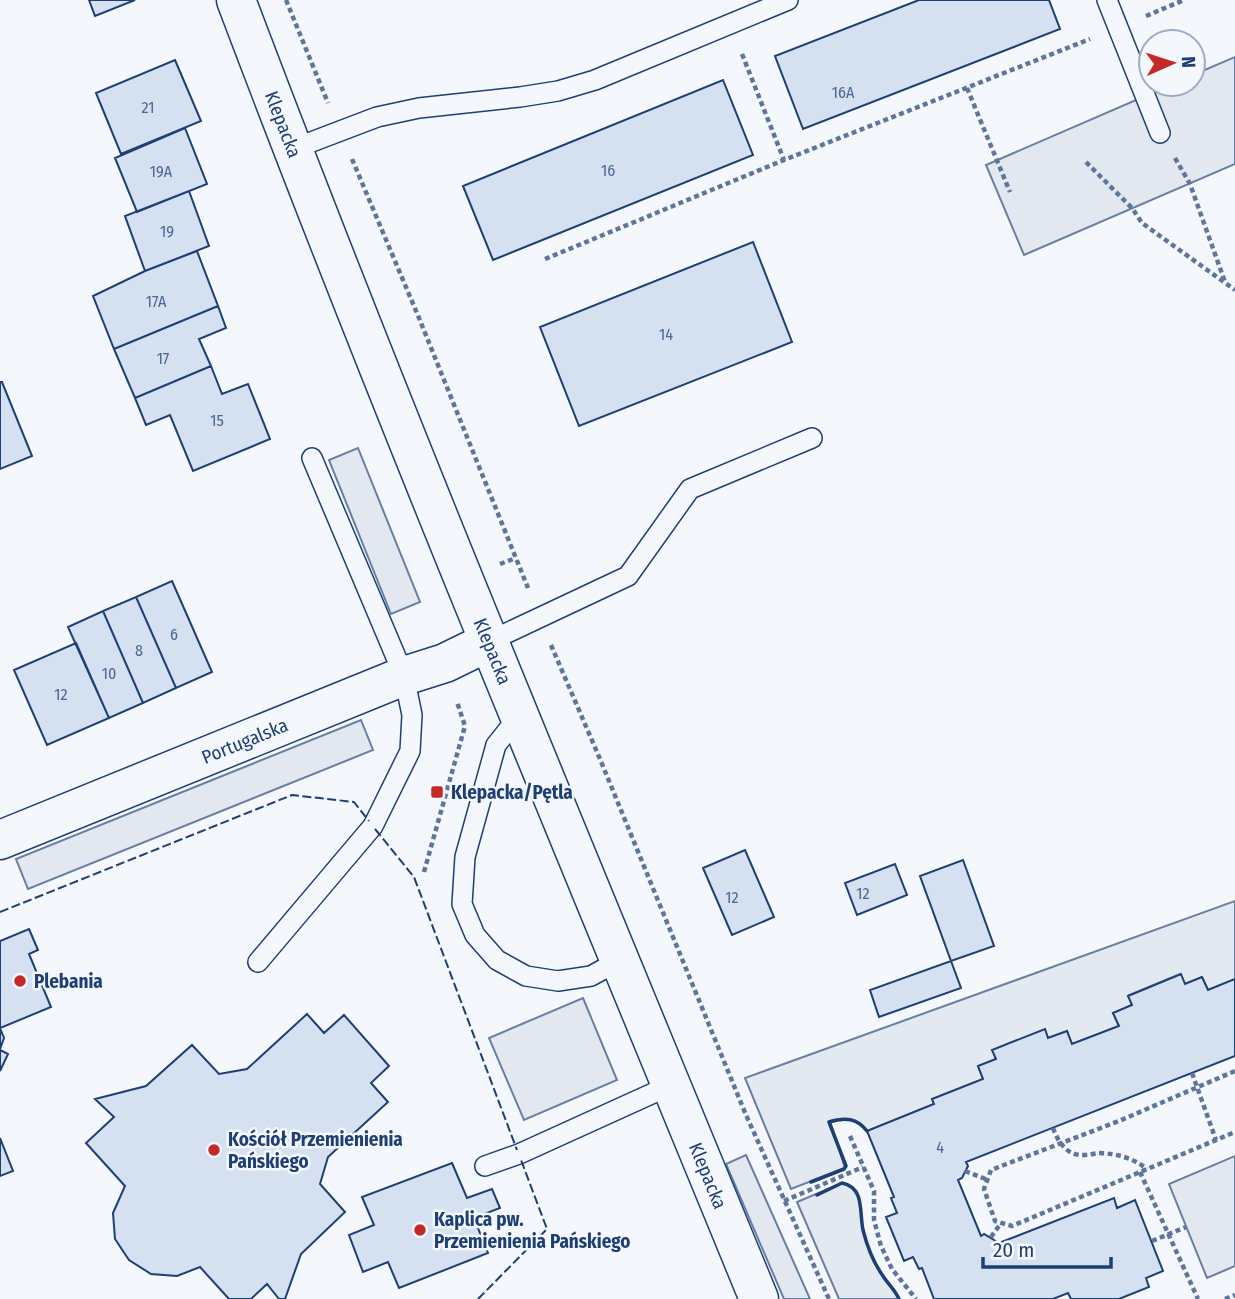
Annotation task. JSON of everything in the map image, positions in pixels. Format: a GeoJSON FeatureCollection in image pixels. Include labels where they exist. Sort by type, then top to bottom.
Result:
{"type":"FeatureCollection","features":[{"type":"Feature","properties":{"kind":"street","name":"Klepacka"},"geometry":{"type":"LineString","coordinates":[[236,0],[490,641],[759,1299]]}},
{"type":"Feature","properties":{"kind":"street","name":"Portugalska"},"geometry":{"type":"LineString","coordinates":[[0,839],[404,676],[445,663],[490,641]]}},
{"type":"Feature","properties":{"kind":"lane"},"geometry":{"type":"LineString","coordinates":[[293,149],[377,117],[419,108],[558,91],[595,80],[788,0]]}},
{"type":"Feature","properties":{"kind":"lane"},"geometry":{"type":"LineString","coordinates":[[1107,0],[1160,133]]}},
{"type":"Feature","properties":{"kind":"lane"},"geometry":{"type":"LineString","coordinates":[[490,641],[540,620],[628,576],[690,489],[812,439]]}},
{"type":"Feature","properties":{"kind":"lane"},"geometry":{"type":"LineString","coordinates":[[258,962],[373,826],[411,751],[412,715],[404,676],[312,458]]}},
{"type":"Feature","properties":{"kind":"lane"},"geometry":{"type":"LineString","coordinates":[[520,715],[496,746],[465,857],[462,904],[475,935],[497,960],[526,976],[558,981],[591,976],[620,960]]}},
{"type":"Feature","properties":{"kind":"lane"},"geometry":{"type":"LineString","coordinates":[[485,1166],[519,1154],[671,1085]]}},
{"type":"Feature","properties":{"kind":"path"},"geometry":{"type":"LineString","coordinates":[[286,0],[746,1115],[829,1299]]}},
{"type":"Feature","properties":{"kind":"path"},"geometry":{"type":"LineString","coordinates":[[545,259],[1184,0]]}},
{"type":"Feature","properties":{"kind":"path"},"geometry":{"type":"LineString","coordinates":[[730,24],[784,160]]}},
{"type":"Feature","properties":{"kind":"path"},"geometry":{"type":"LineString","coordinates":[[967,88],[1010,192]]}},
{"type":"Feature","properties":{"kind":"path"},"geometry":{"type":"LineString","coordinates":[[1160,133],[1190,184],[1225,283]]}},
{"type":"Feature","properties":{"kind":"path"},"geometry":{"type":"LineString","coordinates":[[1086,162],[1132,208],[1142,223],[1235,290]]}},
{"type":"Feature","properties":{"kind":"path"},"geometry":{"type":"LineString","coordinates":[[424,872],[465,726]]}},
{"type":"Feature","properties":{"kind":"path"},"geometry":{"type":"LineString","coordinates":[[1235,1071],[1119,1121],[991,1170],[984,1189],[995,1221],[1012,1226],[1235,1132]]}},
{"type":"Feature","properties":{"kind":"path"},"geometry":{"type":"LineString","coordinates":[[1192,1073],[1216,1140]]}},
{"type":"Feature","properties":{"kind":"path"},"geometry":{"type":"LineString","coordinates":[[1053,1128],[1059,1143],[1071,1153],[1082,1156],[1098,1153],[1126,1157],[1148,1169]]}},
{"type":"Feature","properties":{"kind":"path"},"geometry":{"type":"LineString","coordinates":[[850,1136],[874,1191],[874,1220],[881,1246],[892,1269],[916,1299]]}},
{"type":"Feature","properties":{"kind":"path"},"geometry":{"type":"LineString","coordinates":[[784,1200],[863,1167]]}},
{"type":"Feature","properties":{"kind":"path"},"geometry":{"type":"LineString","coordinates":[[965,1171],[988,1180]]}},
{"type":"Feature","properties":{"kind":"path"},"geometry":{"type":"LineString","coordinates":[[1140,1172],[1198,1299]]}},
{"type":"Feature","properties":{"kind":"path"},"geometry":{"type":"LineString","coordinates":[[991,1237],[1001,1223]]}},
{"type":"Feature","properties":{"kind":"path"},"geometry":{"type":"LineString","coordinates":[[1152,1241],[1186,1227]]}},
{"type":"Feature","properties":{"kind":"shaded area"},"geometry":{"type":"Polygon","coordinates":[[[1235,57],[1235,164],[1024,255],[986,165],[1141,98],[1207,98],[1207,69],[1235,57]]]}},
{"type":"Feature","properties":{"kind":"shaded area"},"geometry":{"type":"Polygon","coordinates":[[[358,448],[420,602],[391,614],[329,460],[358,448]]]}},
{"type":"Feature","properties":{"kind":"shaded area"},"geometry":{"type":"Polygon","coordinates":[[[361,720],[373,750],[28,889],[16,859],[361,720]]]}},
{"type":"Feature","properties":{"kind":"shaded area"},"geometry":{"type":"Polygon","coordinates":[[[1235,901],[1235,979],[1208,990],[1202,977],[1185,984],[1180,974],[1129,995],[1132,1005],[1113,1013],[1119,1026],[1072,1044],[1067,1031],[1048,1038],[1045,1030],[993,1050],[996,1059],[978,1066],[983,1079],[932,1099],[934,1104],[867,1131],[859,1123],[850,1120],[830,1121],[845,1168],[791,1189],[745,1078],[1235,901]]]}},
{"type":"Feature","properties":{"kind":"shaded area"},"geometry":{"type":"Polygon","coordinates":[[[583,998],[617,1080],[524,1120],[489,1038],[583,998]]]}},
{"type":"Feature","properties":{"kind":"shaded area"},"geometry":{"type":"Polygon","coordinates":[[[746,1155],[810,1299],[784,1299],[726,1164],[746,1155]]]}},
{"type":"Feature","properties":{"kind":"shaded area"},"geometry":{"type":"Polygon","coordinates":[[[1235,1156],[1235,1266],[1207,1278],[1169,1184],[1235,1156]]]}},
{"type":"Feature","properties":{"kind":"shaded area"},"geometry":{"type":"Polygon","coordinates":[[[842,1183],[858,1195],[863,1230],[871,1254],[879,1271],[899,1299],[839,1299],[797,1202],[842,1183]]]}},
{"type":"Feature","properties":{"kind":"building"},"geometry":{"type":"Polygon","coordinates":[[[89,0],[135,0],[95,16],[89,0]]]}},
{"type":"Feature","properties":{"kind":"building"},"geometry":{"type":"Polygon","coordinates":[[[919,0],[1049,0],[1060,29],[803,129],[775,56],[919,0]]]}},
{"type":"Feature","properties":{"kind":"building"},"geometry":{"type":"Polygon","coordinates":[[[175,60],[201,121],[121,154],[96,93],[175,60]]]}},
{"type":"Feature","properties":{"kind":"building"},"geometry":{"type":"Polygon","coordinates":[[[723,80],[753,155],[493,260],[463,186],[723,80]]]}},
{"type":"Feature","properties":{"kind":"building"},"geometry":{"type":"Polygon","coordinates":[[[185,128],[207,184],[137,212],[115,158],[185,128]]]}},
{"type":"Feature","properties":{"kind":"building"},"geometry":{"type":"Polygon","coordinates":[[[189,191],[209,246],[145,271],[125,216],[189,191]]]}},
{"type":"Feature","properties":{"kind":"building"},"geometry":{"type":"Polygon","coordinates":[[[753,242],[792,342],[579,426],[540,327],[753,242]]]}},
{"type":"Feature","properties":{"kind":"building"},"geometry":{"type":"Polygon","coordinates":[[[197,251],[218,306],[114,349],[93,296],[145,271],[197,251]]]}},
{"type":"Feature","properties":{"kind":"building"},"geometry":{"type":"Polygon","coordinates":[[[218,306],[226,328],[199,339],[211,366],[135,398],[114,349],[218,306]]]}},
{"type":"Feature","properties":{"kind":"building"},"geometry":{"type":"Polygon","coordinates":[[[211,366],[222,394],[248,384],[270,439],[193,471],[170,415],[146,425],[135,398],[211,366]]]}},
{"type":"Feature","properties":{"kind":"building"},"geometry":{"type":"Polygon","coordinates":[[[0,382],[32,456],[0,469],[0,382]]]}},
{"type":"Feature","properties":{"kind":"building"},"geometry":{"type":"Polygon","coordinates":[[[172,581],[212,672],[176,688],[136,597],[172,581]]]}},
{"type":"Feature","properties":{"kind":"building"},"geometry":{"type":"Polygon","coordinates":[[[136,597],[176,688],[143,703],[103,611],[136,597]]]}},
{"type":"Feature","properties":{"kind":"building"},"geometry":{"type":"Polygon","coordinates":[[[103,611],[143,703],[109,718],[68,627],[103,611]]]}},
{"type":"Feature","properties":{"kind":"building"},"geometry":{"type":"Polygon","coordinates":[[[76,643],[109,718],[47,745],[14,670],[76,643]]]}},
{"type":"Feature","properties":{"kind":"building"},"geometry":{"type":"Polygon","coordinates":[[[745,850],[774,917],[732,935],[703,868],[745,850]]]}},
{"type":"Feature","properties":{"kind":"building"},"geometry":{"type":"Polygon","coordinates":[[[963,860],[994,946],[951,961],[920,876],[963,860]]]}},
{"type":"Feature","properties":{"kind":"building"},"geometry":{"type":"Polygon","coordinates":[[[895,864],[907,895],[857,915],[845,883],[895,864]]]}},
{"type":"Feature","properties":{"kind":"building","name":"Plebania"},"geometry":{"type":"Polygon","coordinates":[[[29,929],[38,950],[29,954],[51,1007],[0,1028],[0,941],[29,929]]]}},
{"type":"Feature","properties":{"kind":"building"},"geometry":{"type":"Polygon","coordinates":[[[951,961],[961,988],[879,1017],[870,990],[951,961]]]}},
{"type":"Feature","properties":{"kind":"building"},"geometry":{"type":"Polygon","coordinates":[[[1181,974],[1185,984],[1202,977],[1208,990],[1235,979],[1235,1056],[966,1162],[968,1166],[958,1180],[981,1236],[984,1234],[999,1243],[1114,1198],[1117,1208],[1135,1200],[1163,1271],[1146,1278],[1149,1287],[1119,1299],[1071,1299],[1068,1293],[1053,1299],[934,1299],[922,1268],[919,1269],[913,1257],[904,1261],[886,1217],[897,1213],[891,1198],[894,1197],[867,1131],[934,1104],[932,1099],[983,1079],[978,1066],[996,1059],[992,1050],[1045,1029],[1048,1038],[1067,1031],[1072,1044],[1119,1026],[1113,1013],[1132,1005],[1128,996],[1181,974]]]}},
{"type":"Feature","properties":{"kind":"building","name":"Kościół Przemienienia Pańskiego"},"geometry":{"type":"Polygon","coordinates":[[[307,1014],[324,1033],[344,1015],[389,1066],[371,1083],[388,1102],[328,1157],[320,1184],[345,1212],[301,1254],[285,1299],[279,1299],[267,1284],[251,1299],[229,1299],[200,1267],[177,1276],[151,1274],[129,1260],[115,1239],[113,1213],[125,1186],[86,1143],[114,1117],[95,1099],[146,1086],[192,1045],[219,1074],[247,1069],[307,1014]]]}},
{"type":"Feature","properties":{"kind":"building"},"geometry":{"type":"Polygon","coordinates":[[[0,1028],[4,1038],[0,1049],[0,1028]]]}},
{"type":"Feature","properties":{"kind":"building"},"geometry":{"type":"Polygon","coordinates":[[[0,1050],[8,1054],[0,1071],[0,1050]]]}},
{"type":"Feature","properties":{"kind":"building"},"geometry":{"type":"Polygon","coordinates":[[[0,1138],[13,1171],[0,1176],[0,1138]]]}},
{"type":"Feature","properties":{"kind":"building","name":"Kaplica pw. Przemienienia Pańskiego"},"geometry":{"type":"Polygon","coordinates":[[[452,1163],[467,1198],[492,1189],[500,1208],[474,1218],[488,1253],[399,1288],[388,1262],[363,1272],[349,1235],[374,1225],[362,1197],[452,1163]]]}},
{"type":"Feature","properties":{"kind":"fence"},"geometry":{"type":"LineString","coordinates":[[0,912],[292,795],[354,802],[369,821]]}},
{"type":"Feature","properties":{"kind":"fence"},"geometry":{"type":"LineString","coordinates":[[375,829],[414,877],[517,1150]]}},
{"type":"Feature","properties":{"kind":"fence"},"geometry":{"type":"LineString","coordinates":[[478,1299],[547,1229],[521,1160]]}},
{"type":"Feature","properties":{"kind":"wall"},"geometry":{"type":"LineString","coordinates":[[811,1182],[846,1166],[829,1122],[850,1120],[859,1123],[867,1131]]}},
{"type":"Feature","properties":{"kind":"wall"},"geometry":{"type":"LineString","coordinates":[[817,1195],[842,1183],[858,1195],[863,1230],[871,1254],[879,1271],[899,1299]]}},
{"type":"Feature","properties":{"kind":"place","name":"Klepacka/Pętla"},"geometry":{"type":"Point","coordinates":[437,792]}},
{"type":"Feature","properties":{"kind":"place","name":"Plebania"},"geometry":{"type":"Point","coordinates":[20,981]}},
{"type":"Feature","properties":{"kind":"place","name":"Kościół Przemienienia Pańskiego"},"geometry":{"type":"Point","coordinates":[214,1150]}},
{"type":"Feature","properties":{"kind":"place","name":"Kaplica pw. Przemienienia Pańskiego"},"geometry":{"type":"Point","coordinates":[420,1230]}}]}
